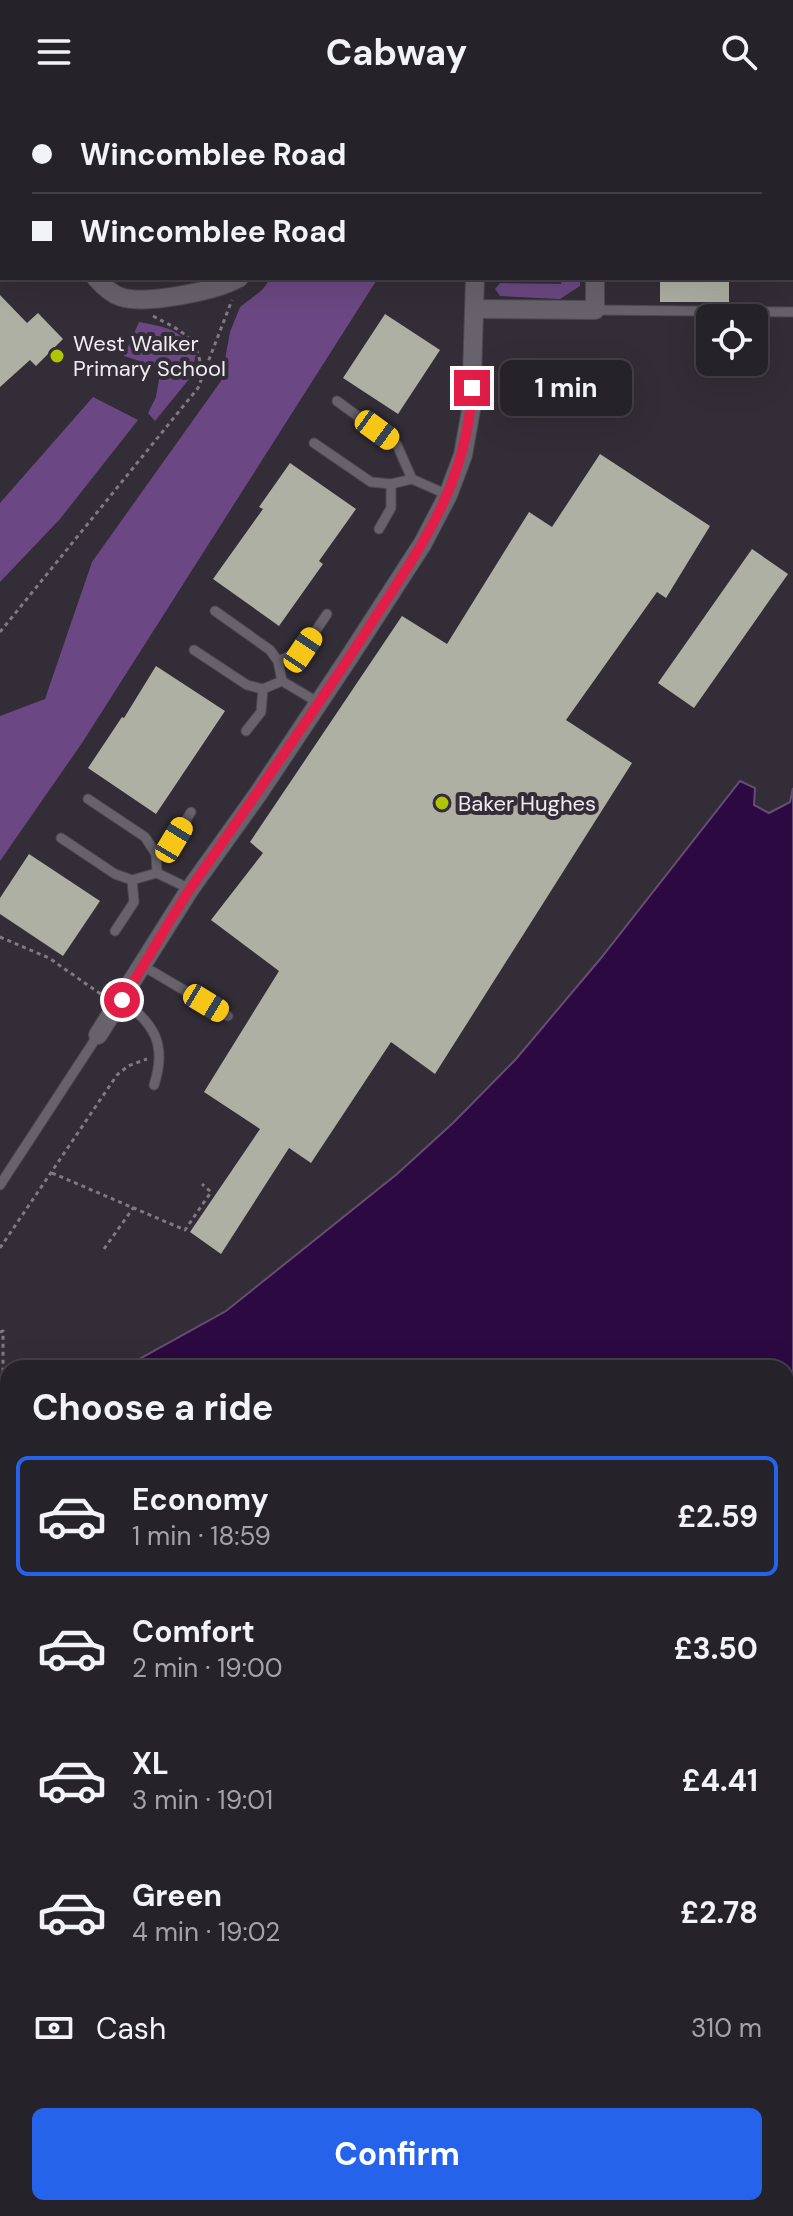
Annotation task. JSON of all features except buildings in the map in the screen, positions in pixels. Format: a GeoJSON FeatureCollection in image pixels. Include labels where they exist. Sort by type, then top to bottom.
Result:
{"type":"FeatureCollection","features":[{"type":"Feature","properties":{"kind":"street"},"geometry":{"type":"LineString","coordinates":[[98,280],[113,294],[139,300],[218,287],[234,280]]}},
{"type":"Feature","properties":{"kind":"street"},"geometry":{"type":"LineString","coordinates":[[98,1035],[190,889],[319,703],[423,543],[448,495],[468,433],[475,280]]}},
{"type":"Feature","properties":{"kind":"street"},"geometry":{"type":"LineString","coordinates":[[475,309],[595,310],[595,280]]}},
{"type":"Feature","properties":{"kind":"lane"},"geometry":{"type":"LineString","coordinates":[[595,310],[793,312]]}},
{"type":"Feature","properties":{"kind":"lane"},"geometry":{"type":"LineString","coordinates":[[337,401],[397,445],[412,479]]}},
{"type":"Feature","properties":{"kind":"lane"},"geometry":{"type":"LineString","coordinates":[[314,443],[371,482],[391,484],[412,479],[448,495]]}},
{"type":"Feature","properties":{"kind":"lane"},"geometry":{"type":"LineString","coordinates":[[379,529],[391,508],[391,484]]}},
{"type":"Feature","properties":{"kind":"lane"},"geometry":{"type":"LineString","coordinates":[[215,611],[270,650],[278,661],[282,681],[319,703]]}},
{"type":"Feature","properties":{"kind":"lane"},"geometry":{"type":"LineString","coordinates":[[278,661],[303,650],[327,614]]}},
{"type":"Feature","properties":{"kind":"lane"},"geometry":{"type":"LineString","coordinates":[[194,650],[247,685],[263,689],[282,681]]}},
{"type":"Feature","properties":{"kind":"lane"},"geometry":{"type":"LineString","coordinates":[[246,731],[261,712],[263,689]]}},
{"type":"Feature","properties":{"kind":"lane"},"geometry":{"type":"LineString","coordinates":[[88,799],[145,837],[156,854],[157,873]]}},
{"type":"Feature","properties":{"kind":"lane"},"geometry":{"type":"LineString","coordinates":[[156,854],[174,840],[191,812]]}},
{"type":"Feature","properties":{"kind":"lane"},"geometry":{"type":"LineString","coordinates":[[61,838],[115,874],[132,880],[157,873],[190,889]]}},
{"type":"Feature","properties":{"kind":"lane"},"geometry":{"type":"LineString","coordinates":[[115,931],[134,902],[132,880]]}},
{"type":"Feature","properties":{"kind":"lane"},"geometry":{"type":"LineString","coordinates":[[143,966],[228,1016]]}},
{"type":"Feature","properties":{"kind":"lane"},"geometry":{"type":"LineString","coordinates":[[120,1003],[138,1012],[151,1026],[160,1057],[154,1085]]}},
{"type":"Feature","properties":{"kind":"lane"},"geometry":{"type":"LineString","coordinates":[[0,1185],[98,1035]]}},
{"type":"Feature","properties":{"kind":"path"},"geometry":{"type":"LineString","coordinates":[[0,632],[198,388],[232,299]]}},
{"type":"Feature","properties":{"kind":"path"},"geometry":{"type":"LineString","coordinates":[[151,314],[190,337],[200,355],[202,374]]}},
{"type":"Feature","properties":{"kind":"path"},"geometry":{"type":"LineString","coordinates":[[0,937],[49,958],[120,1003]]}},
{"type":"Feature","properties":{"kind":"path"},"geometry":{"type":"LineString","coordinates":[[0,1248],[122,1070],[140,1060],[160,1057]]}},
{"type":"Feature","properties":{"kind":"path"},"geometry":{"type":"LineString","coordinates":[[52,1173],[185,1230],[211,1192],[202,1184]]}},
{"type":"Feature","properties":{"kind":"path"},"geometry":{"type":"LineString","coordinates":[[104,1249],[134,1207]]}},
{"type":"Feature","properties":{"kind":"path"},"geometry":{"type":"LineString","coordinates":[[0,1332],[3,1331],[3,1360]]}},
{"type":"Feature","properties":{"kind":"shaded area"},"geometry":{"type":"Polygon","coordinates":[[[270,280],[377,280],[82,743],[0,861],[0,716],[45,699],[92,562],[221,381],[230,332],[240,307],[270,280]]]}},
{"type":"Feature","properties":{"kind":"shaded area"},"geometry":{"type":"Polygon","coordinates":[[[562,280],[580,280],[580,286],[560,299],[500,296],[495,289],[500,283],[561,284],[562,280]]]}},
{"type":"Feature","properties":{"kind":"shaded area"},"geometry":{"type":"Polygon","coordinates":[[[139,322],[172,330],[196,354],[190,378],[155,421],[148,413],[156,397],[161,368],[124,356],[139,322]]]}},
{"type":"Feature","properties":{"kind":"shaded area"},"geometry":{"type":"Polygon","coordinates":[[[93,397],[138,420],[60,519],[0,582],[0,503],[93,397]]]}},
{"type":"Feature","properties":{"kind":"shaded area"},"geometry":{"type":"Polygon","coordinates":[[[740,781],[755,788],[754,805],[769,813],[790,802],[793,788],[793,1360],[137,1360],[226,1311],[397,1174],[516,1059],[601,958],[740,781]]]}},
{"type":"Feature","properties":{"kind":"place","name":"West Walker Primary School"},"geometry":{"type":"Point","coordinates":[57,356]}},
{"type":"Feature","properties":{"kind":"place","name":"Baker Hughes"},"geometry":{"type":"Point","coordinates":[442,803]}},
{"type":"Feature","properties":{"kind":"route"},"geometry":{"type":"LineString","coordinates":[[122,1000],[190,889],[258,794],[423,543],[448,495],[463,455],[472,388]]}}]}
